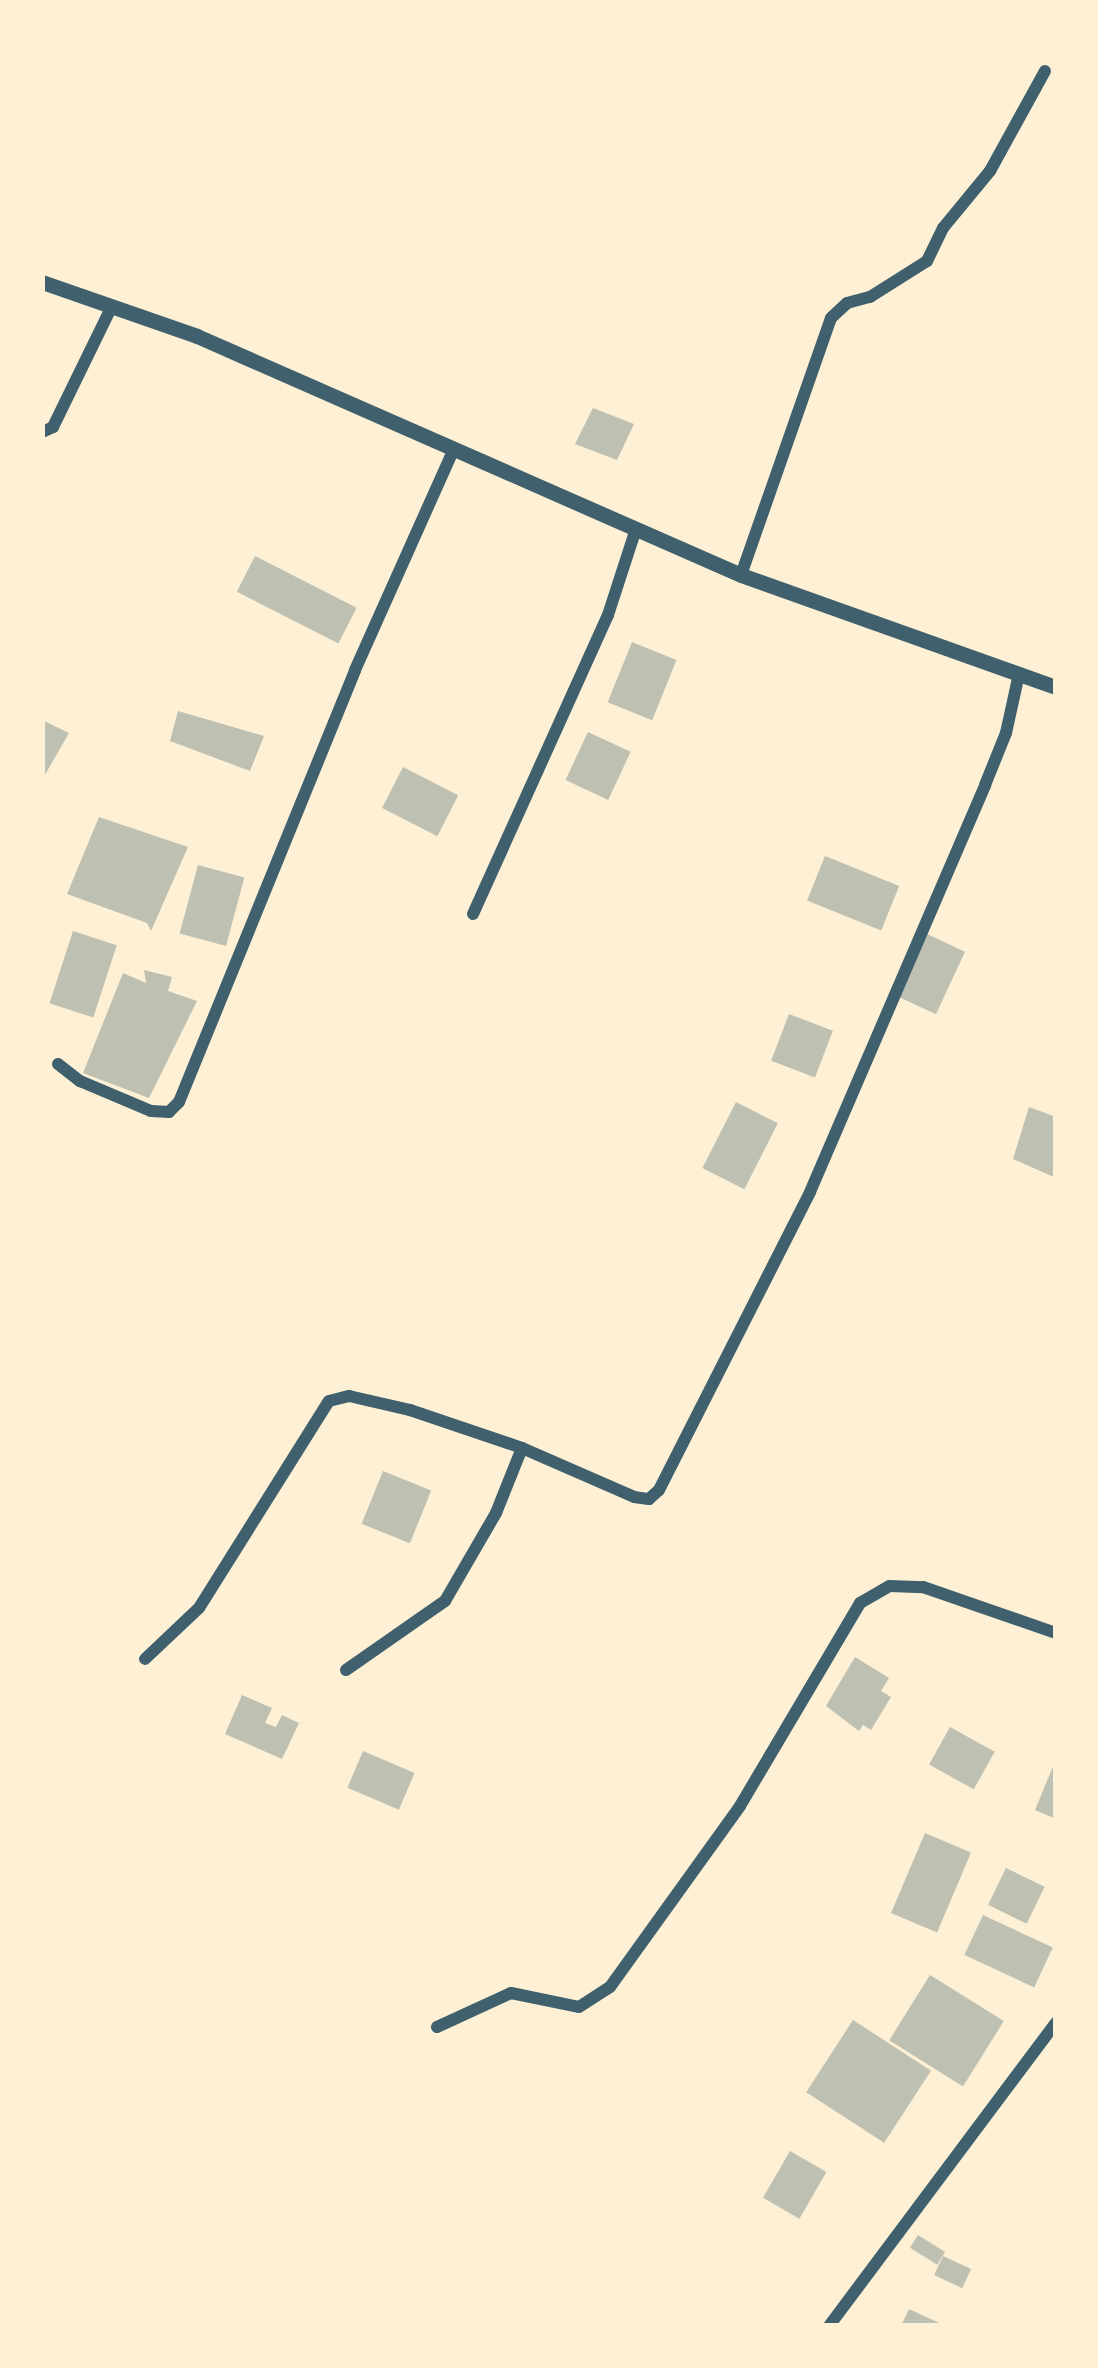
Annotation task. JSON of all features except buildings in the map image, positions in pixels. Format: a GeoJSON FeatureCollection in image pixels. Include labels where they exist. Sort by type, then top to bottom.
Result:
{"type":"FeatureCollection","features":[{"type":"Feature","properties":{"kind":"street"},"geometry":{"type":"LineString","coordinates":[[741,575],[831,318],[838,308],[870,296],[927,261],[943,228],[990,171],[1045,71]]}},
{"type":"Feature","properties":{"kind":"street"},"geometry":{"type":"LineString","coordinates":[[42,282],[197,336],[741,575],[1056,687]]}},
{"type":"Feature","properties":{"kind":"street"},"geometry":{"type":"LineString","coordinates":[[42,432],[53,427],[112,306]]}},
{"type":"Feature","properties":{"kind":"street"},"geometry":{"type":"LineString","coordinates":[[58,1064],[80,1081],[151,1112],[169,1112],[179,1102],[346,689],[454,449]]}},
{"type":"Feature","properties":{"kind":"street"},"geometry":{"type":"LineString","coordinates":[[473,914],[608,615],[636,529]]}},
{"type":"Feature","properties":{"kind":"street"},"geometry":{"type":"LineString","coordinates":[[145,1659],[199,1608],[329,1401],[349,1396],[410,1409],[523,1448],[634,1497],[649,1498],[659,1490],[810,1192],[986,785],[1006,733],[1018,674]]}},
{"type":"Feature","properties":{"kind":"street"},"geometry":{"type":"LineString","coordinates":[[346,1670],[445,1600],[496,1513],[523,1448]]}},
{"type":"Feature","properties":{"kind":"street"},"geometry":{"type":"LineString","coordinates":[[437,2027],[511,1993],[579,2007],[610,1987],[740,1806],[860,1604],[890,1586],[923,1587],[1056,1633]]}},
{"type":"Feature","properties":{"kind":"street"},"geometry":{"type":"LineString","coordinates":[[830,2326],[1056,2023]]}}]}
